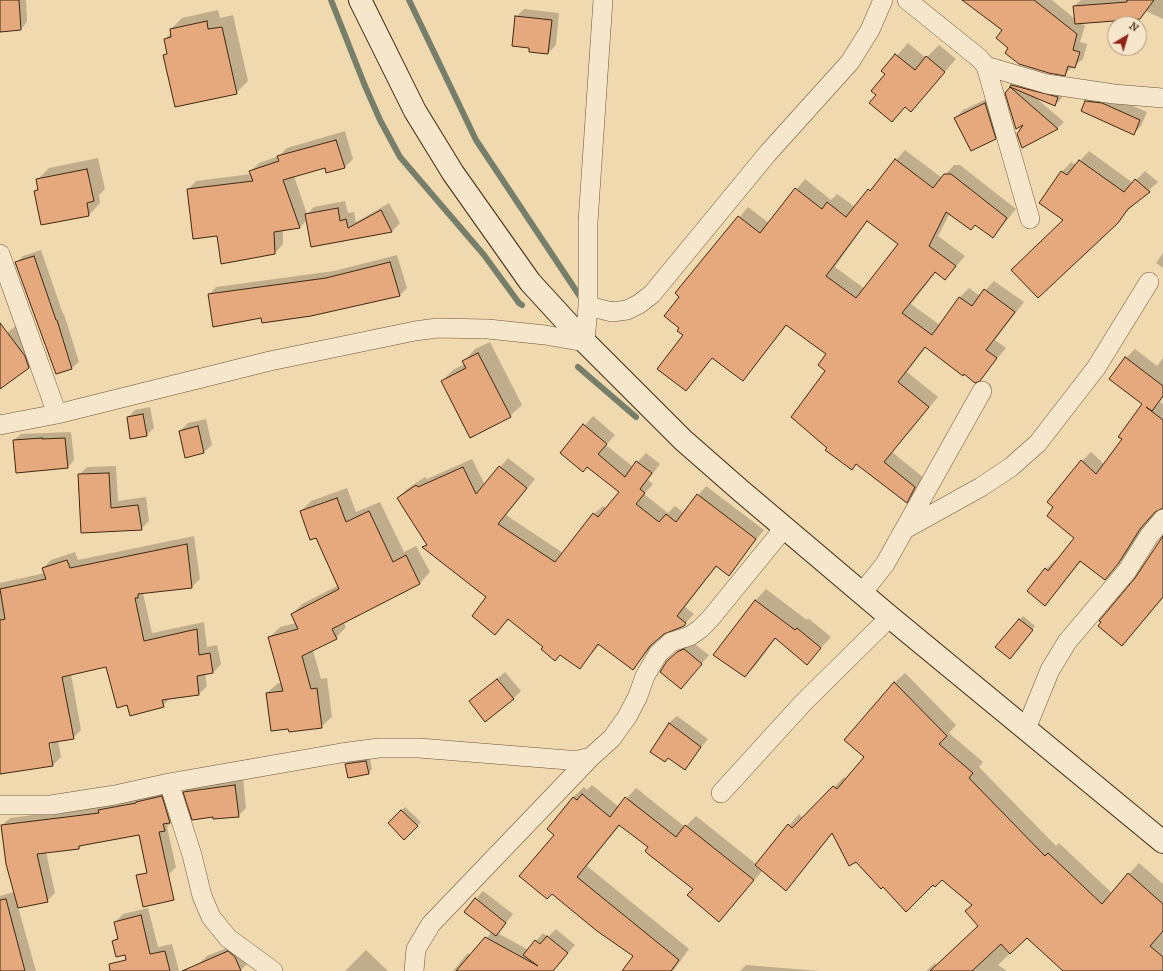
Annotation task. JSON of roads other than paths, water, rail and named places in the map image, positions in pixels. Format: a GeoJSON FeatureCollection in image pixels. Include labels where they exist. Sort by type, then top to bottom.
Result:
{"type":"FeatureCollection","features":[{"type":"Feature","properties":{"kind":"main road"},"geometry":{"type":"LineString","coordinates":[[360,0],[416,111],[453,173],[530,282],[585,342],[683,440],[890,617],[1163,842]]}},
{"type":"Feature","properties":{"kind":"street"},"geometry":{"type":"LineString","coordinates":[[0,425],[57,414],[270,361],[414,331],[437,328],[488,329],[545,335],[585,342],[588,306],[588,222],[603,0]]}},
{"type":"Feature","properties":{"kind":"street"},"geometry":{"type":"LineString","coordinates":[[588,306],[612,312],[627,310],[639,304],[652,294],[768,153],[850,62],[870,30],[883,0]]}},
{"type":"Feature","properties":{"kind":"street"},"geometry":{"type":"LineString","coordinates":[[907,0],[986,66],[1030,219]]}},
{"type":"Feature","properties":{"kind":"street"},"geometry":{"type":"LineString","coordinates":[[986,66],[1054,85],[1114,94],[1163,98]]}},
{"type":"Feature","properties":{"kind":"street"},"geometry":{"type":"LineString","coordinates":[[0,254],[57,414]]}},
{"type":"Feature","properties":{"kind":"street"},"geometry":{"type":"LineString","coordinates":[[906,528],[981,487],[1011,467],[1038,443],[1096,368],[1148,282]]}},
{"type":"Feature","properties":{"kind":"street"},"geometry":{"type":"LineString","coordinates":[[862,593],[885,564],[982,391]]}},
{"type":"Feature","properties":{"kind":"street"},"geometry":{"type":"LineString","coordinates":[[1026,729],[1048,676],[1067,642],[1127,571],[1149,536],[1163,519]]}},
{"type":"Feature","properties":{"kind":"street"},"geometry":{"type":"LineString","coordinates":[[414,971],[416,949],[431,924],[591,757],[612,738],[627,717],[651,664],[658,654],[671,642],[690,636],[710,620],[785,527]]}},
{"type":"Feature","properties":{"kind":"street"},"geometry":{"type":"LineString","coordinates":[[720,793],[803,703],[890,617]]}},
{"type":"Feature","properties":{"kind":"street"},"geometry":{"type":"LineString","coordinates":[[0,805],[51,805],[115,795],[169,783],[341,753],[379,748],[419,748],[574,760],[591,757]]}},
{"type":"Feature","properties":{"kind":"street"},"geometry":{"type":"LineString","coordinates":[[169,783],[192,854],[202,896],[211,917],[228,938],[273,971]]}},
{"type":"Feature","properties":{"kind":"waterway"},"geometry":{"type":"LineString","coordinates":[[331,0],[365,86],[380,120],[400,157],[484,255],[522,305]]}},
{"type":"Feature","properties":{"kind":"waterway"},"geometry":{"type":"LineString","coordinates":[[409,0],[476,140],[579,295]]}},
{"type":"Feature","properties":{"kind":"waterway"},"geometry":{"type":"LineString","coordinates":[[578,367],[636,417]]}}]}
